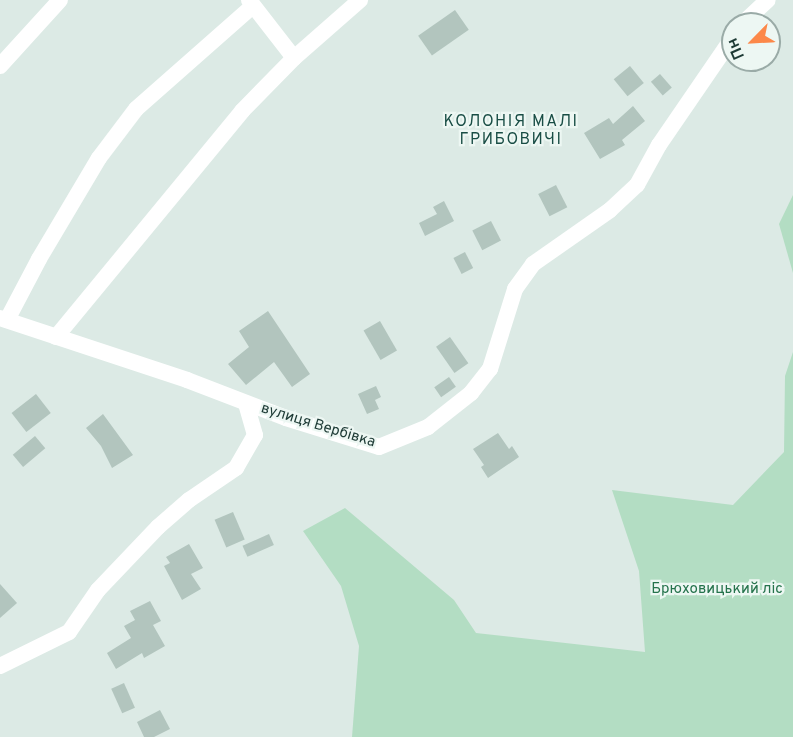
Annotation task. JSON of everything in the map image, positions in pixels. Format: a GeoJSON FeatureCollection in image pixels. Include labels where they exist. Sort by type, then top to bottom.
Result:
{"type":"FeatureCollection","features":[{"type":"Feature","properties":{"kind":"street"},"geometry":{"type":"LineString","coordinates":[[0,66],[60,0]]}},
{"type":"Feature","properties":{"kind":"street"},"geometry":{"type":"LineString","coordinates":[[56,337],[242,111],[294,58],[360,0]]}},
{"type":"Feature","properties":{"kind":"street"},"geometry":{"type":"LineString","coordinates":[[755,12],[768,0]]}},
{"type":"Feature","properties":{"kind":"street"},"geometry":{"type":"LineString","coordinates":[[4,319],[99,158],[136,110],[251,3],[294,58]]}},
{"type":"Feature","properties":{"kind":"street","name":"вулиця Вербівка"},"geometry":{"type":"LineString","coordinates":[[4,319],[187,380],[286,418],[379,447],[428,427],[471,393],[490,369],[515,289],[533,264],[610,210],[637,185],[659,145],[721,55]]}},
{"type":"Feature","properties":{"kind":"street"},"geometry":{"type":"LineString","coordinates":[[0,666],[69,632],[98,590],[158,527],[189,500],[236,468],[255,435],[246,403]]}},
{"type":"Feature","properties":{"kind":"green space"},"geometry":{"type":"Polygon","coordinates":[[[793,195],[793,273],[779,224],[793,195]]]}},
{"type":"Feature","properties":{"kind":"green space","name":"Брюховицький ліс"},"geometry":{"type":"Polygon","coordinates":[[[793,352],[793,737],[352,737],[359,646],[341,586],[303,531],[345,508],[454,600],[476,633],[645,652],[639,571],[612,490],[733,505],[784,452],[785,376],[793,352]]]}},
{"type":"Feature","properties":{"kind":"building"},"geometry":{"type":"Polygon","coordinates":[[[455,10],[469,30],[432,55],[418,36],[455,10]]]}},
{"type":"Feature","properties":{"kind":"building"},"geometry":{"type":"Polygon","coordinates":[[[630,66],[644,83],[628,96],[614,79],[630,66]]]}},
{"type":"Feature","properties":{"kind":"building"},"geometry":{"type":"Polygon","coordinates":[[[660,74],[672,88],[663,95],[651,82],[660,74]]]}},
{"type":"Feature","properties":{"kind":"building"},"geometry":{"type":"Polygon","coordinates":[[[633,106],[645,121],[622,140],[625,145],[600,159],[584,133],[609,118],[613,124],[633,106]]]}},
{"type":"Feature","properties":{"kind":"building"},"geometry":{"type":"Polygon","coordinates":[[[556,185],[567,207],[550,216],[538,194],[556,185]]]}},
{"type":"Feature","properties":{"kind":"building"},"geometry":{"type":"Polygon","coordinates":[[[444,201],[454,221],[425,236],[419,223],[437,214],[433,207],[444,201]]]}},
{"type":"Feature","properties":{"kind":"building"},"geometry":{"type":"Polygon","coordinates":[[[491,221],[501,241],[482,250],[472,231],[491,221]]]}},
{"type":"Feature","properties":{"kind":"building"},"geometry":{"type":"Polygon","coordinates":[[[465,252],[473,268],[462,274],[453,258],[465,252]]]}},
{"type":"Feature","properties":{"kind":"building"},"geometry":{"type":"Polygon","coordinates":[[[268,311],[310,374],[292,387],[274,362],[246,385],[228,364],[249,347],[239,331],[268,311]]]}},
{"type":"Feature","properties":{"kind":"building"},"geometry":{"type":"Polygon","coordinates":[[[380,321],[397,350],[381,360],[364,330],[380,321]]]}},
{"type":"Feature","properties":{"kind":"building"},"geometry":{"type":"Polygon","coordinates":[[[450,337],[468,363],[454,373],[436,347],[450,337]]]}},
{"type":"Feature","properties":{"kind":"building"},"geometry":{"type":"Polygon","coordinates":[[[449,377],[456,387],[441,397],[434,387],[449,377]]]}},
{"type":"Feature","properties":{"kind":"building"},"geometry":{"type":"Polygon","coordinates":[[[376,386],[381,397],[375,400],[379,409],[367,414],[358,394],[376,386]]]}},
{"type":"Feature","properties":{"kind":"building"},"geometry":{"type":"Polygon","coordinates":[[[36,394],[51,413],[26,432],[12,413],[36,394]]]}},
{"type":"Feature","properties":{"kind":"building"},"geometry":{"type":"Polygon","coordinates":[[[103,414],[133,455],[112,468],[101,446],[86,428],[103,414]]]}},
{"type":"Feature","properties":{"kind":"building"},"geometry":{"type":"Polygon","coordinates":[[[498,433],[509,449],[512,446],[519,457],[488,478],[481,467],[484,465],[473,449],[498,433]]]}},
{"type":"Feature","properties":{"kind":"building"},"geometry":{"type":"Polygon","coordinates":[[[35,436],[45,448],[23,467],[13,455],[35,436]]]}},
{"type":"Feature","properties":{"kind":"building"},"geometry":{"type":"Polygon","coordinates":[[[233,512],[245,540],[226,547],[215,520],[233,512]]]}},
{"type":"Feature","properties":{"kind":"building"},"geometry":{"type":"Polygon","coordinates":[[[269,534],[274,545],[247,557],[243,546],[269,534]]]}},
{"type":"Feature","properties":{"kind":"building"},"geometry":{"type":"Polygon","coordinates":[[[189,544],[203,568],[191,574],[201,589],[182,600],[164,566],[170,563],[166,557],[189,544]]]}},
{"type":"Feature","properties":{"kind":"building"},"geometry":{"type":"Polygon","coordinates":[[[0,584],[17,603],[0,618],[0,584]]]}},
{"type":"Feature","properties":{"kind":"building"},"geometry":{"type":"Polygon","coordinates":[[[150,601],[161,621],[153,625],[165,646],[144,658],[142,653],[116,669],[107,653],[131,638],[124,626],[135,620],[130,611],[150,601]]]}},
{"type":"Feature","properties":{"kind":"building"},"geometry":{"type":"Polygon","coordinates":[[[124,683],[135,708],[122,713],[111,689],[124,683]]]}},
{"type":"Feature","properties":{"kind":"building"},"geometry":{"type":"Polygon","coordinates":[[[160,710],[170,729],[154,737],[144,737],[137,722],[160,710]]]}},
{"type":"Feature","properties":{"kind":"district","name":"КОЛОНІЯ МАЛІ ГРИБОВИЧІ"},"geometry":{"type":"Point","coordinates":[511,131]}}]}
